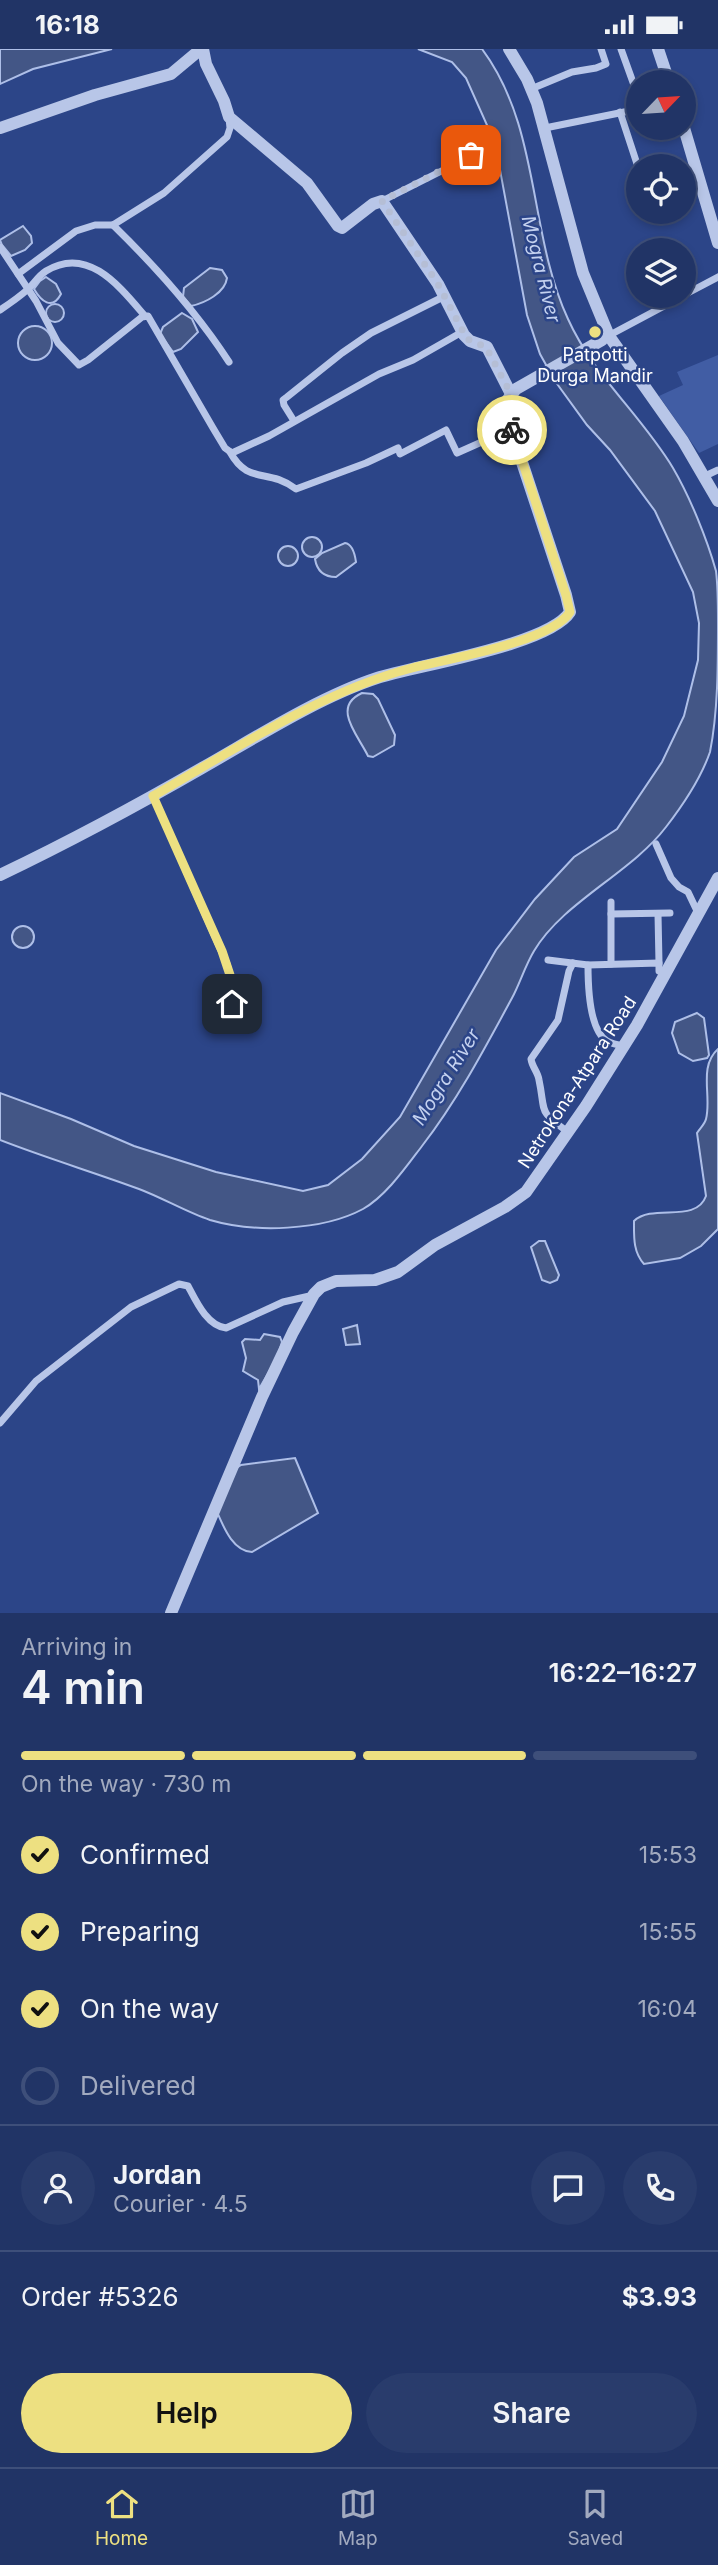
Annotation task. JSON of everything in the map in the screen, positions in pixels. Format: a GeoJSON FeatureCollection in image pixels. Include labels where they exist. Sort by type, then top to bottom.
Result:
{"type":"FeatureCollection","features":[{"type":"Feature","properties":{"kind":"street"},"geometry":{"type":"LineString","coordinates":[[0,128],[95,95],[171,74],[202,49],[206,64],[225,101],[229,117],[229,133],[164,193],[113,225],[95,225],[76,231],[18,274]]}},
{"type":"Feature","properties":{"kind":"street"},"geometry":{"type":"LineString","coordinates":[[509,49],[531,89],[545,128],[583,273],[605,338],[705,476],[718,501]]}},
{"type":"Feature","properties":{"kind":"street"},"geometry":{"type":"LineString","coordinates":[[531,89],[572,72],[606,64],[601,49]]}},
{"type":"Feature","properties":{"kind":"street"},"geometry":{"type":"LineString","coordinates":[[621,49],[629,70]]}},
{"type":"Feature","properties":{"kind":"street"},"geometry":{"type":"LineString","coordinates":[[657,49],[665,70]]}},
{"type":"Feature","properties":{"kind":"street"},"geometry":{"type":"LineString","coordinates":[[545,128],[626,111]]}},
{"type":"Feature","properties":{"kind":"street"},"geometry":{"type":"LineString","coordinates":[[620,112],[634,154]]}},
{"type":"Feature","properties":{"kind":"street"},"geometry":{"type":"LineString","coordinates":[[229,117],[307,183],[342,228],[373,204],[489,147]]}},
{"type":"Feature","properties":{"kind":"street"},"geometry":{"type":"LineString","coordinates":[[688,140],[718,243]]}},
{"type":"Feature","properties":{"kind":"street"},"geometry":{"type":"LineString","coordinates":[[382,201],[445,296],[462,332],[470,341],[486,347],[511,394]]}},
{"type":"Feature","properties":{"kind":"street"},"geometry":{"type":"LineString","coordinates":[[113,225],[174,287],[207,327],[229,362]]}},
{"type":"Feature","properties":{"kind":"street"},"geometry":{"type":"LineString","coordinates":[[0,247],[58,342],[79,365],[145,316]]}},
{"type":"Feature","properties":{"kind":"street"},"geometry":{"type":"LineString","coordinates":[[0,310],[28,289],[45,271],[60,265],[82,263],[98,268],[150,319],[180,375],[237,465],[246,472],[278,478],[296,489],[366,464],[397,448],[400,454],[446,430],[457,453],[511,429]]}},
{"type":"Feature","properties":{"kind":"street"},"geometry":{"type":"LineString","coordinates":[[696,289],[718,277]]}},
{"type":"Feature","properties":{"kind":"street"},"geometry":{"type":"LineString","coordinates":[[294,421],[284,405],[283,400],[286,397],[371,333],[445,296]]}},
{"type":"Feature","properties":{"kind":"street"},"geometry":{"type":"LineString","coordinates":[[0,875],[153,796],[348,689],[413,668],[491,649],[540,633],[565,620],[570,612],[566,595],[511,429],[505,403],[511,394],[660,308]]}},
{"type":"Feature","properties":{"kind":"street"},"geometry":{"type":"LineString","coordinates":[[229,451],[238,451],[462,332]]}},
{"type":"Feature","properties":{"kind":"street"},"geometry":{"type":"LineString","coordinates":[[705,476],[718,470]]}},
{"type":"Feature","properties":{"kind":"street"},"geometry":{"type":"LineString","coordinates":[[153,796],[227,964],[231,978],[234,1028]]}},
{"type":"Feature","properties":{"kind":"street"},"geometry":{"type":"LineString","coordinates":[[656,844],[671,878],[688,892],[698,913]]}},
{"type":"Feature","properties":{"kind":"street","name":"Netrokona-Atpara Road"},"geometry":{"type":"LineString","coordinates":[[314,1294],[321,1287],[336,1281],[375,1280],[389,1276],[435,1245],[526,1192],[624,1047],[663,967],[718,878]]}},
{"type":"Feature","properties":{"kind":"street"},"geometry":{"type":"LineString","coordinates":[[611,902],[611,964]]}},
{"type":"Feature","properties":{"kind":"street"},"geometry":{"type":"LineString","coordinates":[[611,914],[670,913]]}},
{"type":"Feature","properties":{"kind":"street"},"geometry":{"type":"LineString","coordinates":[[548,960],[588,965],[663,967],[658,914]]}},
{"type":"Feature","properties":{"kind":"street"},"geometry":{"type":"LineString","coordinates":[[568,1132],[545,1113],[540,1081],[531,1059],[558,1020],[573,963]]}},
{"type":"Feature","properties":{"kind":"street"},"geometry":{"type":"LineString","coordinates":[[588,965],[590,1000],[596,1025],[605,1040],[624,1047]]}},
{"type":"Feature","properties":{"kind":"street"},"geometry":{"type":"LineString","coordinates":[[1,1421],[36,1381],[131,1307],[179,1284],[188,1286],[208,1318],[217,1327],[226,1328],[284,1302],[314,1294]]}},
{"type":"Feature","properties":{"kind":"street"},"geometry":{"type":"LineString","coordinates":[[171,1613],[262,1397],[314,1294]]}},
{"type":"Feature","properties":{"kind":"shaded area"},"geometry":{"type":"Polygon","coordinates":[[[718,355],[718,444],[699,453],[659,396],[683,385],[677,372],[718,355]]]}},
{"type":"Feature","properties":{"kind":"water"},"geometry":{"type":"Polygon","coordinates":[[[0,49],[112,49],[33,69],[0,84],[0,49]]]}},
{"type":"Feature","properties":{"kind":"water","name":"Mogra River"},"geometry":{"type":"Polygon","coordinates":[[[418,49],[482,49],[501,80],[515,112],[525,146],[546,252],[568,319],[591,359],[661,449],[698,518],[716,571],[717,584],[718,672],[713,737],[702,772],[666,827],[635,859],[562,917],[534,951],[512,998],[459,1093],[435,1129],[388,1189],[363,1209],[328,1222],[288,1228],[247,1227],[201,1217],[139,1189],[0,1140],[0,1093],[134,1146],[216,1172],[303,1191],[328,1185],[362,1159],[400,1117],[496,950],[535,899],[574,857],[617,829],[662,762],[684,716],[698,660],[699,623],[693,592],[655,511],[610,450],[587,425],[555,381],[540,354],[527,315],[495,143],[466,78],[452,62],[418,49]]]}},
{"type":"Feature","properties":{"kind":"water"},"geometry":{"type":"Polygon","coordinates":[[[23,226],[31,236],[32,243],[25,250],[11,256],[0,240],[23,226]]]}},
{"type":"Feature","properties":{"kind":"water"},"geometry":{"type":"Polygon","coordinates":[[[210,268],[222,270],[227,278],[225,283],[214,296],[191,306],[183,297],[184,288],[210,268]]]}},
{"type":"Feature","properties":{"kind":"water"},"geometry":{"type":"Polygon","coordinates":[[[46,277],[56,284],[61,294],[50,303],[43,300],[34,289],[46,277]]]}},
{"type":"Feature","properties":{"kind":"water"},"geometry":{"type":"Polygon","coordinates":[[[55,304],[61,307],[64,313],[61,319],[55,322],[49,319],[46,313],[49,307],[55,304]]]}},
{"type":"Feature","properties":{"kind":"water"},"geometry":{"type":"Polygon","coordinates":[[[182,313],[192,319],[198,332],[181,349],[173,352],[160,334],[163,327],[182,313]]]}},
{"type":"Feature","properties":{"kind":"water"},"geometry":{"type":"Polygon","coordinates":[[[35,326],[47,331],[52,343],[47,355],[35,360],[23,355],[18,343],[23,331],[35,326]]]}},
{"type":"Feature","properties":{"kind":"water"},"geometry":{"type":"Polygon","coordinates":[[[312,537],[319,540],[322,547],[319,554],[312,557],[305,554],[302,547],[305,540],[312,537]]]}},
{"type":"Feature","properties":{"kind":"water"},"geometry":{"type":"Polygon","coordinates":[[[345,543],[354,553],[356,562],[336,577],[322,573],[315,559],[345,543]]]}},
{"type":"Feature","properties":{"kind":"water"},"geometry":{"type":"Polygon","coordinates":[[[284,546],[292,546],[298,556],[292,566],[284,566],[278,560],[278,552],[284,546]]]}},
{"type":"Feature","properties":{"kind":"water"},"geometry":{"type":"Polygon","coordinates":[[[362,693],[373,694],[378,699],[395,735],[394,745],[373,757],[368,756],[348,714],[348,706],[362,693]]]}},
{"type":"Feature","properties":{"kind":"water"},"geometry":{"type":"Polygon","coordinates":[[[19,926],[27,926],[34,933],[34,941],[27,948],[19,948],[12,941],[12,933],[19,926]]]}},
{"type":"Feature","properties":{"kind":"water"},"geometry":{"type":"Polygon","coordinates":[[[697,1013],[704,1018],[709,1055],[707,1058],[693,1061],[679,1053],[672,1033],[675,1022],[697,1013]]]}},
{"type":"Feature","properties":{"kind":"water"},"geometry":{"type":"Polygon","coordinates":[[[718,1049],[718,1229],[701,1246],[680,1258],[644,1264],[636,1249],[634,1221],[652,1213],[693,1209],[701,1204],[706,1196],[697,1133],[706,1119],[707,1073],[712,1056],[718,1049]]]}},
{"type":"Feature","properties":{"kind":"water"},"geometry":{"type":"Polygon","coordinates":[[[539,1241],[545,1241],[559,1275],[557,1280],[550,1283],[542,1280],[531,1247],[539,1241]]]}},
{"type":"Feature","properties":{"kind":"water"},"geometry":{"type":"Polygon","coordinates":[[[357,1325],[360,1344],[346,1345],[343,1329],[357,1325]]]}},
{"type":"Feature","properties":{"kind":"water"},"geometry":{"type":"Polygon","coordinates":[[[264,1334],[280,1337],[282,1342],[277,1358],[259,1389],[258,1380],[243,1371],[246,1358],[242,1342],[245,1339],[260,1340],[264,1334]]]}},
{"type":"Feature","properties":{"kind":"water"},"geometry":{"type":"Polygon","coordinates":[[[295,1458],[318,1513],[252,1552],[245,1551],[230,1538],[217,1512],[235,1469],[241,1465],[295,1458]]]}},
{"type":"Feature","properties":{"kind":"way so far"},"geometry":{"type":"LineString","coordinates":[[471,155],[382,201],[438,284],[467,339],[483,344],[491,354],[511,394],[505,403],[512,430]]}},
{"type":"Feature","properties":{"kind":"place","name":"Patpotti Durga Mandir"},"geometry":{"type":"Point","coordinates":[595,332]}},
{"type":"Feature","properties":{"kind":"route"},"geometry":{"type":"LineString","coordinates":[[232,1004],[231,978],[217,937],[153,796],[348,689],[377,678],[491,649],[540,633],[565,620],[570,612],[566,595],[512,430]]}}]}
